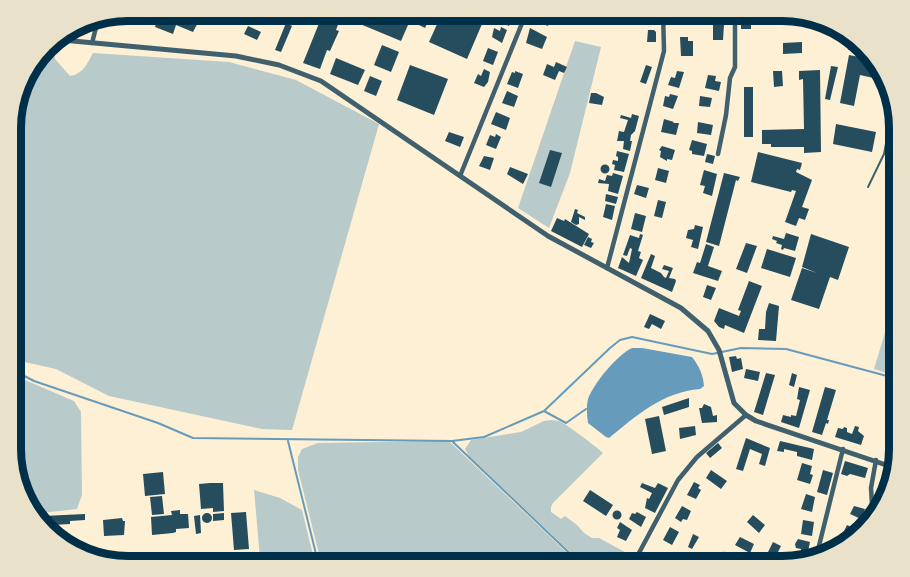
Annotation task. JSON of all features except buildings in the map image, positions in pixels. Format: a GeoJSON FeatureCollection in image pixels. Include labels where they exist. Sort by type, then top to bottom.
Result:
{"type":"FeatureCollection","features":[{"type":"Feature","properties":{"kind":"street"},"geometry":{"type":"LineString","coordinates":[[460,176],[523,21]]}},
{"type":"Feature","properties":{"kind":"street"},"geometry":{"type":"LineString","coordinates":[[607,268],[664,51],[663,21]]}},
{"type":"Feature","properties":{"kind":"street"},"geometry":{"type":"LineString","coordinates":[[718,154],[726,115],[730,78],[735,67],[735,21]]}},
{"type":"Feature","properties":{"kind":"street"},"geometry":{"type":"LineString","coordinates":[[92,43],[96,26]]}},
{"type":"Feature","properties":{"kind":"street"},"geometry":{"type":"LineString","coordinates":[[66,41],[236,56],[279,65],[321,81],[548,236],[681,308],[708,331],[719,353],[734,403],[746,415],[756,421],[888,465]]}},
{"type":"Feature","properties":{"kind":"street"},"geometry":{"type":"LineString","coordinates":[[637,556],[678,480],[697,457],[746,415]]}},
{"type":"Feature","properties":{"kind":"street"},"geometry":{"type":"LineString","coordinates":[[818,550],[843,449]]}},
{"type":"Feature","properties":{"kind":"street"},"geometry":{"type":"LineString","coordinates":[[872,506],[871,488],[876,460]]}},
{"type":"Feature","properties":{"kind":"lane"},"geometry":{"type":"LineString","coordinates":[[868,187],[884,154],[889,128]]}},
{"type":"Feature","properties":{"kind":"shaded area"},"geometry":{"type":"Polygon","coordinates":[[[575,41],[601,47],[570,173],[549,228],[518,208],[575,41]]]}},
{"type":"Feature","properties":{"kind":"shaded area"},"geometry":{"type":"Polygon","coordinates":[[[54,52],[55,59],[70,76],[87,65],[93,53],[229,62],[296,80],[379,124],[292,430],[262,429],[109,396],[56,369],[21,361],[22,114],[35,74],[54,52]]]}},
{"type":"Feature","properties":{"kind":"shaded area"},"geometry":{"type":"Polygon","coordinates":[[[889,320],[889,374],[874,369],[889,320]]]}},
{"type":"Feature","properties":{"kind":"shaded area"},"geometry":{"type":"Polygon","coordinates":[[[21,378],[74,401],[81,412],[82,495],[77,509],[43,513],[32,496],[22,463],[21,378]]]}},
{"type":"Feature","properties":{"kind":"shaded area"},"geometry":{"type":"Polygon","coordinates":[[[544,421],[560,421],[603,453],[553,503],[551,512],[561,519],[565,516],[584,533],[592,538],[599,538],[625,552],[627,556],[574,556],[469,456],[465,449],[471,440],[521,432],[544,421]]]}},
{"type":"Feature","properties":{"kind":"shaded area"},"geometry":{"type":"Polygon","coordinates":[[[449,441],[570,556],[320,556],[298,470],[298,457],[302,449],[318,443],[449,441]]]}},
{"type":"Feature","properties":{"kind":"shaded area"},"geometry":{"type":"Polygon","coordinates":[[[254,490],[280,498],[302,510],[313,556],[260,556],[254,490]]]}},
{"type":"Feature","properties":{"kind":"shaded area"},"geometry":{"type":"Polygon","coordinates":[[[724,551],[732,556],[721,556],[724,551]]]}},
{"type":"Feature","properties":{"kind":"water"},"geometry":{"type":"Polygon","coordinates":[[[632,348],[692,357],[700,370],[704,386],[674,395],[651,406],[609,438],[588,423],[588,399],[595,385],[607,370],[632,348]]]}},
{"type":"Feature","properties":{"kind":"waterway"},"geometry":{"type":"LineString","coordinates":[[21,374],[34,381],[158,423],[193,438],[452,441],[484,437],[544,411],[610,348],[620,340],[632,337],[712,354],[741,348],[786,349],[889,377]]}},
{"type":"Feature","properties":{"kind":"waterway"},"geometry":{"type":"LineString","coordinates":[[544,411],[566,423],[586,409]]}},
{"type":"Feature","properties":{"kind":"waterway"},"geometry":{"type":"LineString","coordinates":[[288,441],[317,556]]}},
{"type":"Feature","properties":{"kind":"waterway"},"geometry":{"type":"LineString","coordinates":[[453,442],[573,556]]}}]}
